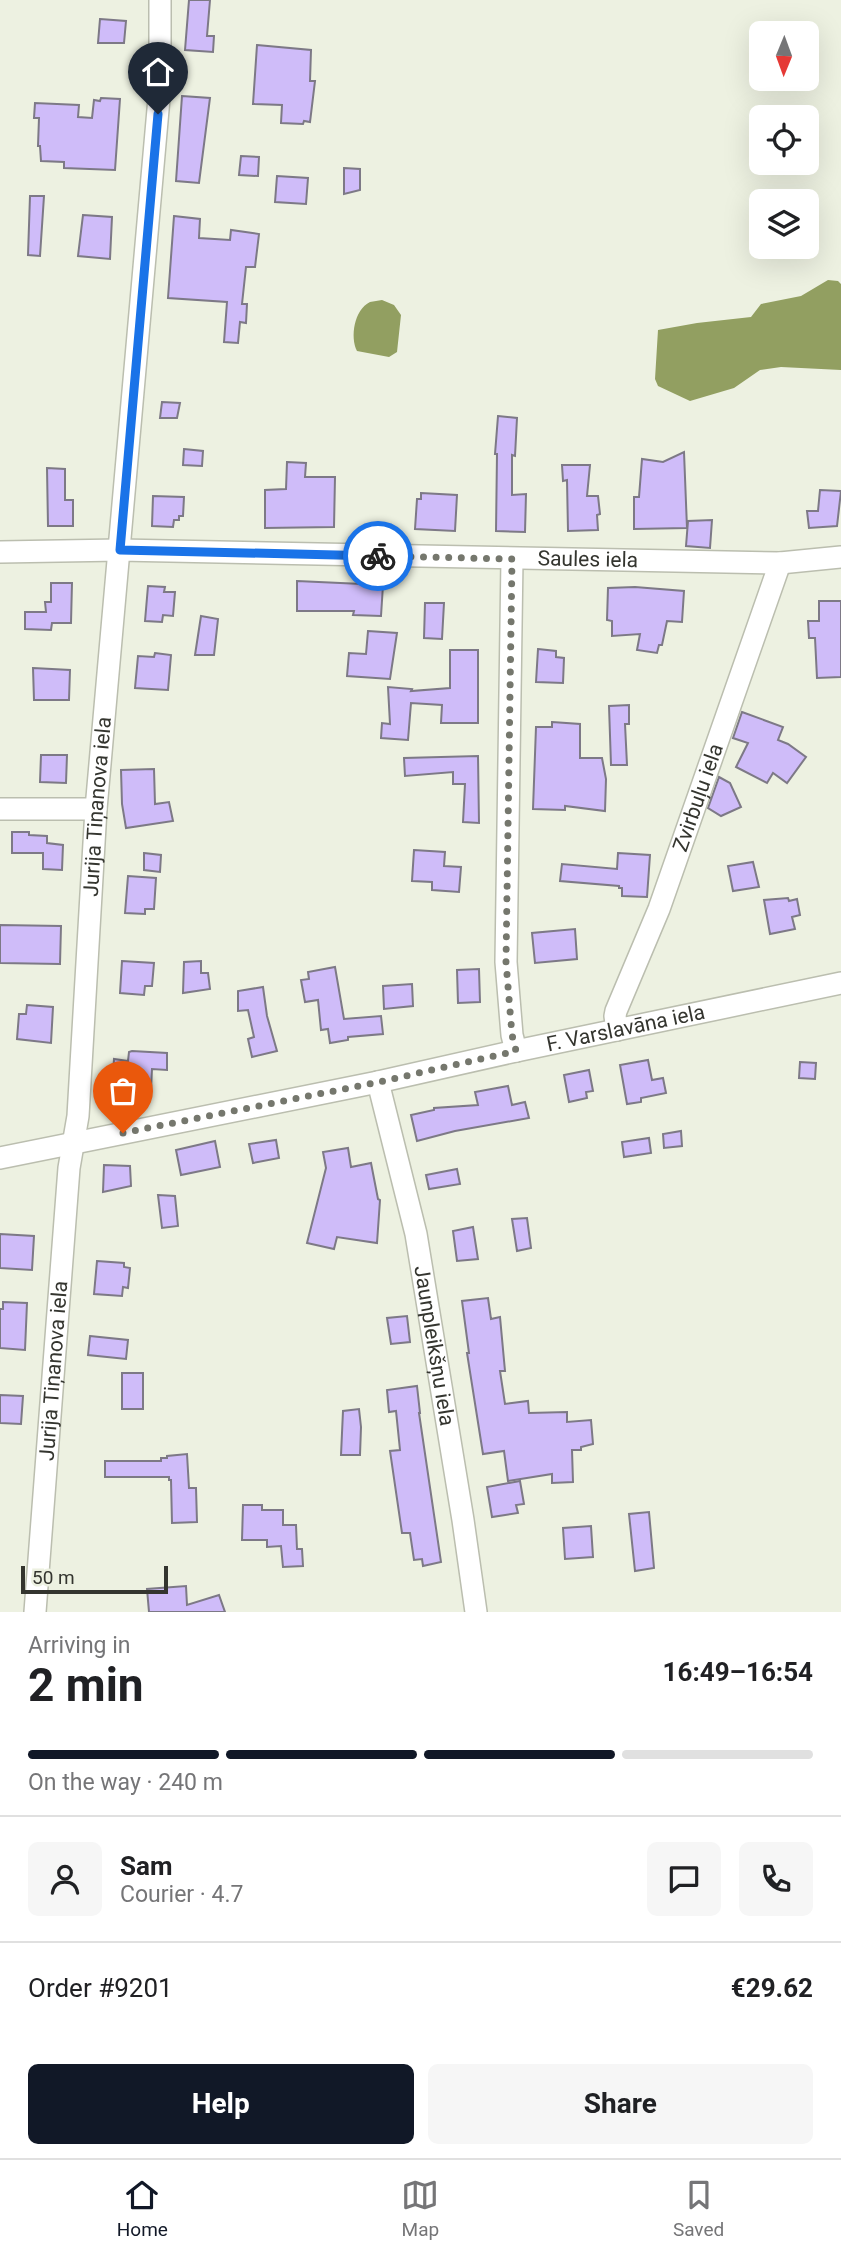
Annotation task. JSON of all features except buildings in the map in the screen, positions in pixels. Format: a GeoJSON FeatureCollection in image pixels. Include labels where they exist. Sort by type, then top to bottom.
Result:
{"type":"FeatureCollection","features":[{"type":"Feature","properties":{"kind":"street","name":"Jurija Tiņanova iela"},"geometry":{"type":"LineString","coordinates":[[35,1612],[72,1143],[78,1116],[96,809],[160,88],[160,0]]}},
{"type":"Feature","properties":{"kind":"street","name":"Saules iela"},"geometry":{"type":"LineString","coordinates":[[0,552],[120,550],[779,563],[841,557]]}},
{"type":"Feature","properties":{"kind":"street"},"geometry":{"type":"LineString","coordinates":[[512,559],[506,962],[512,1035],[516,1051]]}},
{"type":"Feature","properties":{"kind":"street","name":"Zvirbuļu iela"},"geometry":{"type":"LineString","coordinates":[[617,1030],[616,1011],[659,909],[779,563]]}},
{"type":"Feature","properties":{"kind":"street"},"geometry":{"type":"LineString","coordinates":[[0,809],[96,809]]}},
{"type":"Feature","properties":{"kind":"street","name":"F. Varslavāna iela"},"geometry":{"type":"LineString","coordinates":[[0,1158],[379,1082],[841,983]]}},
{"type":"Feature","properties":{"kind":"street","name":"Jaunpleikšņu iela"},"geometry":{"type":"LineString","coordinates":[[379,1082],[416,1234],[476,1612]]}},
{"type":"Feature","properties":{"kind":"shaded area"},"geometry":{"type":"Polygon","coordinates":[[[828,280],[841,284],[841,370],[781,367],[760,370],[734,388],[690,401],[658,386],[655,379],[658,330],[751,317],[761,304],[801,296],[828,280]]]}},
{"type":"Feature","properties":{"kind":"shaded area"},"geometry":{"type":"Polygon","coordinates":[[[382,300],[394,305],[401,315],[397,352],[389,357],[357,351],[354,339],[355,324],[360,311],[370,302],[382,300]]]}},
{"type":"Feature","properties":{"kind":"way so far"},"geometry":{"type":"LineString","coordinates":[[123,1133],[379,1082],[516,1051],[512,1035],[506,962],[512,559],[378,556]]}},
{"type":"Feature","properties":{"kind":"route"},"geometry":{"type":"LineString","coordinates":[[158,114],[120,550],[378,556]]}}]}
